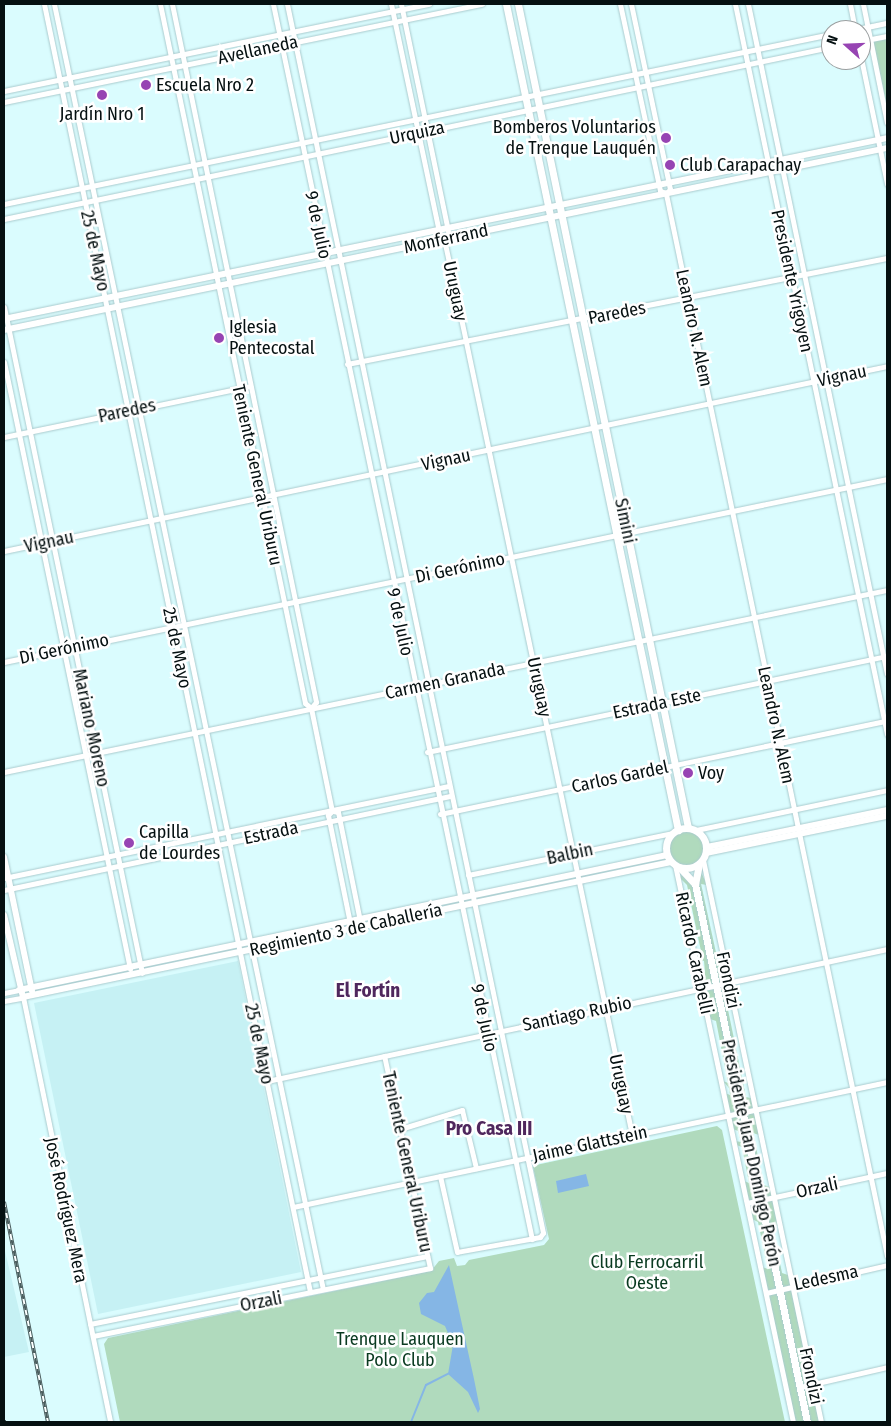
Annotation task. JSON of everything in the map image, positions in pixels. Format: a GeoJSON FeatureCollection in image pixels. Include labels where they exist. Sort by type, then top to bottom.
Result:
{"type":"FeatureCollection","features":[{"type":"Feature","properties":{"kind":"main road","name":"Simini"},"geometry":{"type":"LineString","coordinates":[[506,4],[665,767],[675,832]]}},
{"type":"Feature","properties":{"kind":"main road","name":"Simini"},"geometry":{"type":"LineString","coordinates":[[518,4],[675,765],[692,829]]}},
{"type":"Feature","properties":{"kind":"main road"},"geometry":{"type":"LineString","coordinates":[[673,862],[686,869],[704,856],[692,829],[675,832],[666,844],[673,862],[694,884]]}},
{"type":"Feature","properties":{"kind":"main road","name":"Presidente Juan Domingo Perón"},"geometry":{"type":"LineString","coordinates":[[704,856],[694,884],[807,1422]]}},
{"type":"Feature","properties":{"kind":"street","name":"25 de Mayo"},"geometry":{"type":"LineString","coordinates":[[44,4],[310,1292]]}},
{"type":"Feature","properties":{"kind":"street","name":"25 de Mayo"},"geometry":{"type":"LineString","coordinates":[[54,4],[249,943],[323,1289]]}},
{"type":"Feature","properties":{"kind":"street","name":"Teniente General Uriburu"},"geometry":{"type":"LineString","coordinates":[[160,4],[305,704],[311,708],[332,811],[328,815],[329,820]]}},
{"type":"Feature","properties":{"kind":"street","name":"Teniente General Uriburu"},"geometry":{"type":"LineString","coordinates":[[172,4],[316,702],[311,708]]}},
{"type":"Feature","properties":{"kind":"street","name":"9 de Julio"},"geometry":{"type":"LineString","coordinates":[[273,4],[440,814],[532,1239],[540,1237],[542,1233],[287,4]]}},
{"type":"Feature","properties":{"kind":"street","name":"Uruguay"},"geometry":{"type":"LineString","coordinates":[[391,4],[439,230],[444,239],[512,558],[632,1136]]}},
{"type":"Feature","properties":{"kind":"street","name":"Avellaneda"},"geometry":{"type":"LineString","coordinates":[[4,91],[393,11],[402,6],[429,4]]}},
{"type":"Feature","properties":{"kind":"street","name":"Avellaneda"},"geometry":{"type":"LineString","coordinates":[[4,102],[482,4]]}},
{"type":"Feature","properties":{"kind":"street"},"geometry":{"type":"LineString","coordinates":[[620,4],[658,185]]}},
{"type":"Feature","properties":{"kind":"street","name":"Leandro N. Alem"},"geometry":{"type":"LineString","coordinates":[[631,4],[670,188],[666,194],[887,1256]]}},
{"type":"Feature","properties":{"kind":"street","name":"Presidente Yrigoyen"},"geometry":{"type":"LineString","coordinates":[[735,4],[887,734]]}},
{"type":"Feature","properties":{"kind":"street","name":"Presidente Yrigoyen"},"geometry":{"type":"LineString","coordinates":[[748,4],[870,593],[886,656],[887,674]]}},
{"type":"Feature","properties":{"kind":"street"},"geometry":{"type":"LineString","coordinates":[[850,4],[852,20]]}},
{"type":"Feature","properties":{"kind":"street"},"geometry":{"type":"LineString","coordinates":[[863,4],[866,20]]}},
{"type":"Feature","properties":{"kind":"street"},"geometry":{"type":"LineString","coordinates":[[402,6],[448,228]]}},
{"type":"Feature","properties":{"kind":"street"},"geometry":{"type":"LineString","coordinates":[[871,26],[887,23]]}},
{"type":"Feature","properties":{"kind":"street","name":"Urquiza"},"geometry":{"type":"LineString","coordinates":[[4,204],[821,36]]}},
{"type":"Feature","properties":{"kind":"street"},"geometry":{"type":"LineString","coordinates":[[871,39],[887,36]]}},
{"type":"Feature","properties":{"kind":"street"},"geometry":{"type":"LineString","coordinates":[[871,44],[887,123]]}},
{"type":"Feature","properties":{"kind":"street","name":"Urquiza"},"geometry":{"type":"LineString","coordinates":[[4,218],[821,49]]}},
{"type":"Feature","properties":{"kind":"street"},"geometry":{"type":"LineString","coordinates":[[863,70],[878,140],[884,149],[887,184]]}},
{"type":"Feature","properties":{"kind":"street","name":"Monferrand"},"geometry":{"type":"LineString","coordinates":[[5,319],[887,138]]}},
{"type":"Feature","properties":{"kind":"street","name":"Monferrand"},"geometry":{"type":"LineString","coordinates":[[6,330],[884,149]]}},
{"type":"Feature","properties":{"kind":"street","name":"Leandro N. Alem"},"geometry":{"type":"LineString","coordinates":[[658,185],[660,191],[666,194]]}},
{"type":"Feature","properties":{"kind":"street","name":"Uruguay"},"geometry":{"type":"LineString","coordinates":[[444,239],[449,234],[448,228]]}},
{"type":"Feature","properties":{"kind":"street","name":"Paredes"},"geometry":{"type":"LineString","coordinates":[[347,364],[584,320],[887,258]]}},
{"type":"Feature","properties":{"kind":"street","name":"Mariano Moreno"},"geometry":{"type":"LineString","coordinates":[[4,307],[6,330],[30,432],[142,973]]}},
{"type":"Feature","properties":{"kind":"street","name":"Mariano Moreno"},"geometry":{"type":"LineString","coordinates":[[4,362],[132,975]]}},
{"type":"Feature","properties":{"kind":"street","name":"Vignau"},"geometry":{"type":"LineString","coordinates":[[4,551],[370,476],[887,366]]}},
{"type":"Feature","properties":{"kind":"street","name":"Paredes"},"geometry":{"type":"LineString","coordinates":[[4,437],[250,386]]}},
{"type":"Feature","properties":{"kind":"street","name":"Di Gerónimo"},"geometry":{"type":"LineString","coordinates":[[4,662],[887,479]]}},
{"type":"Feature","properties":{"kind":"street","name":"Carmen Granada"},"geometry":{"type":"LineString","coordinates":[[4,772],[887,590]]}},
{"type":"Feature","properties":{"kind":"street","name":"Estrada Este"},"geometry":{"type":"LineString","coordinates":[[427,752],[886,656]]}},
{"type":"Feature","properties":{"kind":"street","name":"Carlos Gardel"},"geometry":{"type":"LineString","coordinates":[[440,814],[886,722]]}},
{"type":"Feature","properties":{"kind":"street","name":"Estrada"},"geometry":{"type":"LineString","coordinates":[[6,878],[449,786]]}},
{"type":"Feature","properties":{"kind":"street"},"geometry":{"type":"LineString","coordinates":[[692,829],[887,790]]}},
{"type":"Feature","properties":{"kind":"street","name":"Estrada"},"geometry":{"type":"LineString","coordinates":[[7,889],[329,820],[451,796]]}},
{"type":"Feature","properties":{"kind":"street"},"geometry":{"type":"LineString","coordinates":[[704,856],[887,810]]}},
{"type":"Feature","properties":{"kind":"street"},"geometry":{"type":"LineString","coordinates":[[332,811],[338,812],[340,818],[361,923]]}},
{"type":"Feature","properties":{"kind":"street"},"geometry":{"type":"LineString","coordinates":[[798,832],[887,816]]}},
{"type":"Feature","properties":{"kind":"street"},"geometry":{"type":"LineString","coordinates":[[329,820],[350,926]]}},
{"type":"Feature","properties":{"kind":"street","name":"Balbin"},"geometry":{"type":"LineString","coordinates":[[468,875],[675,832]]}},
{"type":"Feature","properties":{"kind":"street","name":"Frondizi"},"geometry":{"type":"LineString","coordinates":[[704,856],[728,982],[821,1422]]}},
{"type":"Feature","properties":{"kind":"street"},"geometry":{"type":"LineString","coordinates":[[4,857],[7,889],[32,992]]}},
{"type":"Feature","properties":{"kind":"street","name":"Regimiento 3 de Caballería"},"geometry":{"type":"LineString","coordinates":[[32,992],[142,973],[251,950],[361,923],[578,878],[673,862]]}},
{"type":"Feature","properties":{"kind":"street","name":"Ricardo Carabelli"},"geometry":{"type":"LineString","coordinates":[[673,862],[793,1422]]}},
{"type":"Feature","properties":{"kind":"street"},"geometry":{"type":"LineString","coordinates":[[4,914],[21,995]]}},
{"type":"Feature","properties":{"kind":"street","name":"Regimiento 3 de Caballería"},"geometry":{"type":"LineString","coordinates":[[21,995],[130,967],[249,943],[350,926]]}},
{"type":"Feature","properties":{"kind":"street","name":"Santiago Rubio"},"geometry":{"type":"LineString","coordinates":[[267,1081],[887,949]]}},
{"type":"Feature","properties":{"kind":"street"},"geometry":{"type":"LineString","coordinates":[[4,994],[21,995]]}},
{"type":"Feature","properties":{"kind":"street"},"geometry":{"type":"LineString","coordinates":[[4,1001],[21,995]]}},
{"type":"Feature","properties":{"kind":"street","name":"José Rodríguez Mera"},"geometry":{"type":"LineString","coordinates":[[21,995],[110,1422]]}},
{"type":"Feature","properties":{"kind":"street","name":"Teniente General Uriburu"},"geometry":{"type":"LineString","coordinates":[[384,1056],[430,1268]]}},
{"type":"Feature","properties":{"kind":"street","name":"Jaime Glattstein"},"geometry":{"type":"LineString","coordinates":[[292,1207],[887,1082]]}},
{"type":"Feature","properties":{"kind":"street"},"geometry":{"type":"LineString","coordinates":[[400,1129],[462,1110],[476,1168]]}},
{"type":"Feature","properties":{"kind":"street","name":"Orzali"},"geometry":{"type":"LineString","coordinates":[[747,1203],[887,1173]]}},
{"type":"Feature","properties":{"kind":"street"},"geometry":{"type":"LineString","coordinates":[[440,1176],[455,1249],[460,1254],[532,1239]]}},
{"type":"Feature","properties":{"kind":"street","name":"Orzali"},"geometry":{"type":"LineString","coordinates":[[90,1324],[427,1256]]}},
{"type":"Feature","properties":{"kind":"street","name":"Ledesma"},"geometry":{"type":"LineString","coordinates":[[766,1293],[792,1285],[887,1265]]}},
{"type":"Feature","properties":{"kind":"street","name":"Orzali"},"geometry":{"type":"LineString","coordinates":[[93,1336],[430,1268]]}},
{"type":"Feature","properties":{"kind":"street"},"geometry":{"type":"LineString","coordinates":[[800,1386],[887,1367]]}},
{"type":"Feature","properties":{"kind":"shaded area"},"geometry":{"type":"Polygon","coordinates":[[[238,961],[301,1272],[98,1314],[34,1003],[238,961]]]}},
{"type":"Feature","properties":{"kind":"shaded area"},"geometry":{"type":"Polygon","coordinates":[[[4,1247],[29,1352],[4,1357],[4,1247]]]}},
{"type":"Feature","properties":{"kind":"green space"},"geometry":{"type":"Polygon","coordinates":[[[887,37],[887,107],[873,41],[887,37]]]}},
{"type":"Feature","properties":{"kind":"green space"},"geometry":{"type":"Polygon","coordinates":[[[686,830],[698,836],[704,848],[698,860],[686,866],[674,860],[668,848],[674,836],[686,830]]]}},
{"type":"Feature","properties":{"kind":"green space"},"geometry":{"type":"Polygon","coordinates":[[[701,872],[707,885],[701,884],[720,971],[725,973],[732,1007],[727,1005],[746,1097],[751,1098],[759,1135],[753,1133],[764,1185],[770,1187],[778,1226],[772,1224],[782,1273],[788,1275],[819,1422],[810,1422],[697,884],[701,872]]]}},
{"type":"Feature","properties":{"kind":"green space"},"geometry":{"type":"Polygon","coordinates":[[[683,875],[692,885],[804,1422],[795,1422],[762,1267],[768,1269],[758,1222],[752,1219],[744,1181],[749,1183],[742,1147],[736,1145],[735,1141],[741,1142],[738,1131],[733,1129],[725,1093],[730,1095],[729,1088],[723,1081],[728,1083],[716,1021],[710,1019],[708,1012],[714,1013],[712,1004],[706,1002],[699,971],[705,972],[704,961],[697,959],[696,955],[702,956],[691,904],[685,902],[684,898],[690,899],[687,885],[679,877],[683,875]]]}},
{"type":"Feature","properties":{"kind":"green space"},"geometry":{"type":"Polygon","coordinates":[[[717,1126],[722,1130],[785,1422],[120,1422],[104,1344],[108,1338],[431,1271],[439,1261],[454,1258],[457,1266],[465,1265],[469,1260],[544,1245],[549,1239],[533,1167],[717,1126]]]}},
{"type":"Feature","properties":{"kind":"water"},"geometry":{"type":"Polygon","coordinates":[[[586,1174],[589,1186],[558,1193],[556,1181],[586,1174]]]}},
{"type":"Feature","properties":{"kind":"water"},"geometry":{"type":"Polygon","coordinates":[[[449,1265],[480,1409],[478,1413],[468,1392],[448,1374],[453,1345],[445,1326],[421,1314],[419,1303],[427,1293],[434,1292],[449,1265]]]}},
{"type":"Feature","properties":{"kind":"waterway"},"geometry":{"type":"LineString","coordinates":[[411,1422],[426,1385],[448,1374]]}},
{"type":"Feature","properties":{"kind":"railway"},"geometry":{"type":"LineString","coordinates":[[4,1202],[48,1422]]}},
{"type":"Feature","properties":{"kind":"place","name":"Escuela Nro 2"},"geometry":{"type":"Point","coordinates":[146,85]}},
{"type":"Feature","properties":{"kind":"place","name":"Jardín Nro 1"},"geometry":{"type":"Point","coordinates":[102,95]}},
{"type":"Feature","properties":{"kind":"place","name":"Bomberos Voluntarios de Trenque Lauquén"},"geometry":{"type":"Point","coordinates":[666,138]}},
{"type":"Feature","properties":{"kind":"place","name":"Club Carapachay"},"geometry":{"type":"Point","coordinates":[670,165]}},
{"type":"Feature","properties":{"kind":"place","name":"Iglesia Pentecostal"},"geometry":{"type":"Point","coordinates":[219,338]}},
{"type":"Feature","properties":{"kind":"place","name":"Voy"},"geometry":{"type":"Point","coordinates":[688,773]}},
{"type":"Feature","properties":{"kind":"place","name":"Capilla de Lourdes"},"geometry":{"type":"Point","coordinates":[129,843]}},
{"type":"Feature","properties":{"kind":"district","name":"El Fortín"},"geometry":{"type":"Point","coordinates":[368,991]}},
{"type":"Feature","properties":{"kind":"district","name":"Pro Casa III"},"geometry":{"type":"Point","coordinates":[489,1129]}},
{"type":"Feature","properties":{"kind":"park label","name":"Club Ferrocarril Oeste"},"geometry":{"type":"Point","coordinates":[647,1273]}},
{"type":"Feature","properties":{"kind":"park label","name":"Trenque Lauquen Polo Club"},"geometry":{"type":"Point","coordinates":[400,1350]}}]}
